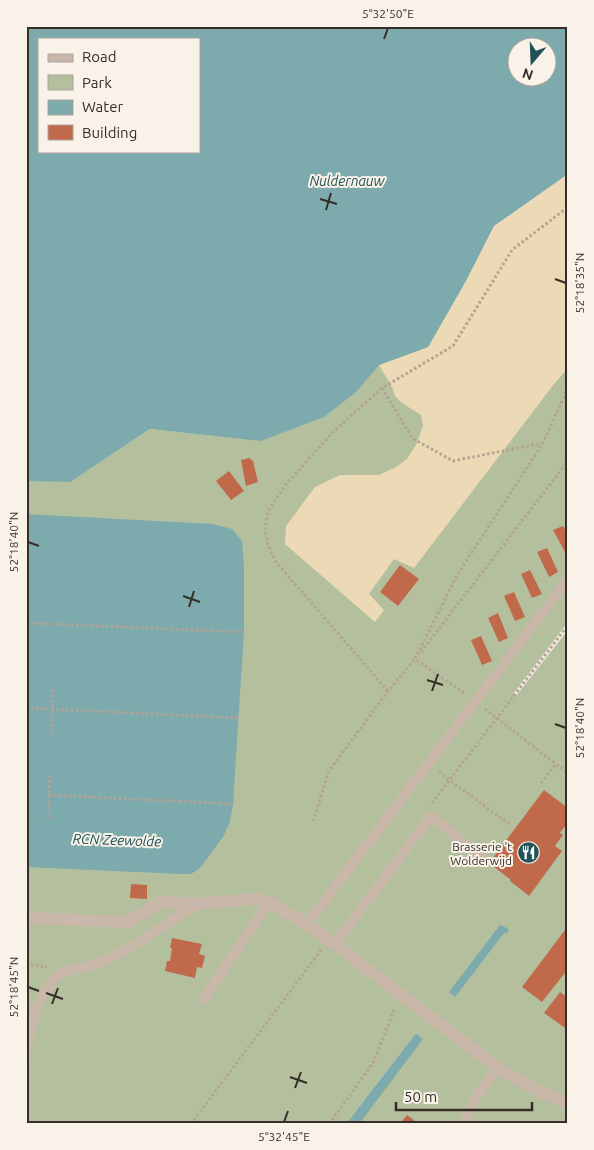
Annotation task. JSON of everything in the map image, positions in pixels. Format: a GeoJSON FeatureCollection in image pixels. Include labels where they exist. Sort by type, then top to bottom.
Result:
{"type":"FeatureCollection","features":[{"type":"Feature","properties":{"kind":"street"},"geometry":{"type":"LineString","coordinates":[[26,918],[128,922],[161,902],[197,904],[255,899],[269,902],[307,924],[332,942],[498,1068],[536,1090],[568,1103]]}},
{"type":"Feature","properties":{"kind":"lane"},"geometry":{"type":"LineString","coordinates":[[307,924],[568,579]]}},
{"type":"Feature","properties":{"kind":"lane"},"geometry":{"type":"LineString","coordinates":[[332,942],[431,816],[486,861]]}},
{"type":"Feature","properties":{"kind":"lane"},"geometry":{"type":"LineString","coordinates":[[203,1000],[269,902]]}},
{"type":"Feature","properties":{"kind":"lane"},"geometry":{"type":"LineString","coordinates":[[26,1053],[28,1034],[40,998],[52,980],[67,970],[94,964],[131,947],[197,904]]}},
{"type":"Feature","properties":{"kind":"lane"},"geometry":{"type":"LineString","coordinates":[[464,1124],[470,1107],[481,1087],[498,1068]]}},
{"type":"Feature","properties":{"kind":"path"},"geometry":{"type":"LineString","coordinates":[[388,692],[276,562],[268,545],[265,528],[268,511],[287,483],[334,432],[382,388],[452,346],[512,250],[568,208]]}},
{"type":"Feature","properties":{"kind":"path"},"geometry":{"type":"LineString","coordinates":[[382,388],[412,438],[453,461],[542,443]]}},
{"type":"Feature","properties":{"kind":"path"},"geometry":{"type":"LineString","coordinates":[[415,659],[457,575],[542,443],[568,388]]}},
{"type":"Feature","properties":{"kind":"path"},"geometry":{"type":"LineString","coordinates":[[313,821],[329,771],[388,692],[568,461]]}},
{"type":"Feature","properties":{"kind":"path"},"geometry":{"type":"LineString","coordinates":[[26,623],[244,632]]}},
{"type":"Feature","properties":{"kind":"path"},"geometry":{"type":"LineString","coordinates":[[497,718],[568,625]]}},
{"type":"Feature","properties":{"kind":"path"},"geometry":{"type":"LineString","coordinates":[[415,659],[476,702],[568,773]]}},
{"type":"Feature","properties":{"kind":"path"},"geometry":{"type":"LineString","coordinates":[[52,732],[53,687]]}},
{"type":"Feature","properties":{"kind":"path"},"geometry":{"type":"LineString","coordinates":[[26,708],[238,718]]}},
{"type":"Feature","properties":{"kind":"path"},"geometry":{"type":"LineString","coordinates":[[541,783],[556,764]]}},
{"type":"Feature","properties":{"kind":"path"},"geometry":{"type":"LineString","coordinates":[[48,818],[50,773]]}},
{"type":"Feature","properties":{"kind":"path"},"geometry":{"type":"LineString","coordinates":[[445,776],[508,824]]}},
{"type":"Feature","properties":{"kind":"path"},"geometry":{"type":"LineString","coordinates":[[49,795],[233,804]]}},
{"type":"Feature","properties":{"kind":"path"},"geometry":{"type":"LineString","coordinates":[[191,1124],[332,942]]}},
{"type":"Feature","properties":{"kind":"path"},"geometry":{"type":"LineString","coordinates":[[329,1124],[373,1063],[401,994]]}},
{"type":"Feature","properties":{"kind":"green space","name":"RCN Zeewolde"},"geometry":{"type":"Polygon","coordinates":[[[439,268],[568,364],[568,622],[513,694],[516,696],[568,630],[568,1124],[358,1124],[422,1038],[416,1033],[346,1124],[26,1124],[26,466],[86,471],[150,429],[246,439],[439,268]]]}},
{"type":"Feature","properties":{"kind":"sand"},"geometry":{"type":"Polygon","coordinates":[[[568,174],[568,368],[414,568],[394,559],[369,594],[384,610],[375,622],[285,544],[286,526],[315,487],[340,475],[379,475],[407,459],[417,443],[423,426],[421,415],[402,403],[395,396],[379,365],[428,347],[467,279],[494,226],[568,174]]]}},
{"type":"Feature","properties":{"kind":"water","name":"Nuldernauw"},"geometry":{"type":"Polygon","coordinates":[[[26,26],[568,26],[568,174],[494,226],[467,279],[428,347],[379,365],[356,392],[324,417],[261,441],[150,429],[70,482],[26,481],[26,26]]]}},
{"type":"Feature","properties":{"kind":"water"},"geometry":{"type":"Polygon","coordinates":[[[26,514],[212,524],[232,529],[242,541],[244,632],[233,804],[230,822],[223,837],[200,868],[191,874],[26,867],[26,514]]]}},
{"type":"Feature","properties":{"kind":"water"},"geometry":{"type":"Polygon","coordinates":[[[500,925],[509,929],[507,933],[504,933],[455,997],[449,992],[500,925]]]}},
{"type":"Feature","properties":{"kind":"water"},"geometry":{"type":"Polygon","coordinates":[[[416,1033],[423,1039],[359,1124],[346,1124],[416,1033]]]}},
{"type":"Feature","properties":{"kind":"building"},"geometry":{"type":"Polygon","coordinates":[[[249,458],[253,461],[258,482],[246,486],[241,460],[249,458]]]}},
{"type":"Feature","properties":{"kind":"building"},"geometry":{"type":"Polygon","coordinates":[[[229,471],[244,491],[231,500],[216,481],[229,471]]]}},
{"type":"Feature","properties":{"kind":"building"},"geometry":{"type":"Polygon","coordinates":[[[563,526],[568,535],[568,553],[566,554],[553,530],[563,526]]]}},
{"type":"Feature","properties":{"kind":"building"},"geometry":{"type":"Polygon","coordinates":[[[547,548],[558,572],[549,577],[537,552],[547,548]]]}},
{"type":"Feature","properties":{"kind":"building"},"geometry":{"type":"Polygon","coordinates":[[[400,565],[419,579],[398,606],[380,592],[400,565]]]}},
{"type":"Feature","properties":{"kind":"building"},"geometry":{"type":"Polygon","coordinates":[[[530,570],[542,594],[532,598],[521,574],[530,570]]]}},
{"type":"Feature","properties":{"kind":"building"},"geometry":{"type":"Polygon","coordinates":[[[514,592],[525,617],[515,621],[504,596],[514,592]]]}},
{"type":"Feature","properties":{"kind":"building"},"geometry":{"type":"Polygon","coordinates":[[[498,613],[508,638],[499,642],[488,618],[498,613]]]}},
{"type":"Feature","properties":{"kind":"building"},"geometry":{"type":"Polygon","coordinates":[[[481,636],[492,661],[482,665],[471,640],[481,636]]]}},
{"type":"Feature","properties":{"kind":"building"},"geometry":{"type":"Polygon","coordinates":[[[544,790],[568,808],[568,822],[560,833],[563,835],[555,846],[562,851],[529,896],[489,863],[544,790]]]}},
{"type":"Feature","properties":{"kind":"building"},"geometry":{"type":"Polygon","coordinates":[[[131,884],[147,885],[147,899],[130,898],[131,884]]]}},
{"type":"Feature","properties":{"kind":"building"},"geometry":{"type":"Polygon","coordinates":[[[568,926],[568,969],[542,1002],[522,987],[568,926]]]}},
{"type":"Feature","properties":{"kind":"building"},"geometry":{"type":"Polygon","coordinates":[[[172,938],[202,944],[199,954],[205,956],[202,968],[197,967],[195,978],[165,971],[167,961],[170,961],[172,938]]]}},
{"type":"Feature","properties":{"kind":"building"},"geometry":{"type":"Polygon","coordinates":[[[560,992],[568,998],[568,1030],[544,1013],[560,992]]]}},
{"type":"Feature","properties":{"kind":"building"},"geometry":{"type":"Polygon","coordinates":[[[407,1115],[419,1124],[400,1124],[407,1115]]]}},
{"type":"Feature","properties":{"kind":"place","name":"Brasserie 't Wolderwijd"},"geometry":{"type":"Point","coordinates":[528,853]}}]}
